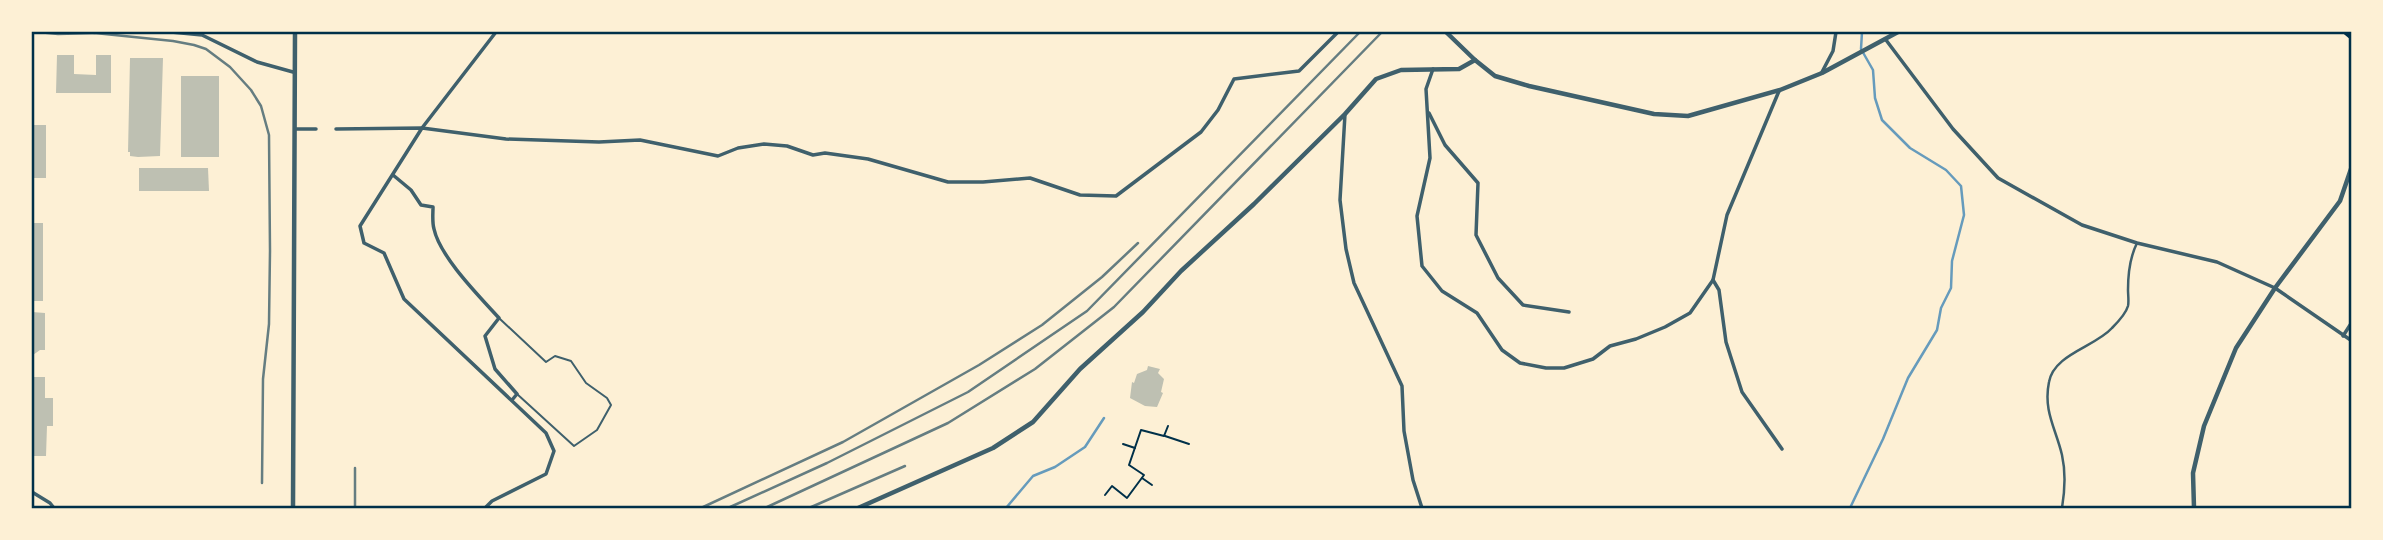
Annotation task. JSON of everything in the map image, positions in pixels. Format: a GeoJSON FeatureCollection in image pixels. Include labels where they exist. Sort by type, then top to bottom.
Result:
{"type":"FeatureCollection","features":[{"type":"Feature","properties":{"kind":"highway"},"geometry":{"type":"LineString","coordinates":[[2346,32],[2351,37]]}},
{"type":"Feature","properties":{"kind":"street"},"geometry":{"type":"LineString","coordinates":[[171,32],[202,33],[257,62],[293,72]]}},
{"type":"Feature","properties":{"kind":"street"},"geometry":{"type":"LineString","coordinates":[[293,509],[295,32]]}},
{"type":"Feature","properties":{"kind":"street"},"geometry":{"type":"LineString","coordinates":[[485,509],[492,501],[547,474],[554,451],[546,433],[404,299],[384,253],[364,243],[360,226],[422,128],[496,32]]}},
{"type":"Feature","properties":{"kind":"street"},"geometry":{"type":"LineString","coordinates":[[336,129],[422,128],[506,139],[598,142],[640,140],[718,156],[738,148],[764,144],[787,146],[813,155],[825,153],[868,159],[948,182],[1030,178],[1080,195],[1116,196],[1201,132],[1218,110],[1234,79],[1299,71],[1338,32]]}},
{"type":"Feature","properties":{"kind":"street"},"geometry":{"type":"LineString","coordinates":[[1822,73],[1833,51],[1836,32]]}},
{"type":"Feature","properties":{"kind":"street"},"geometry":{"type":"LineString","coordinates":[[1448,33],[1495,76],[1654,114],[1688,116],[1780,90],[1845,62],[1898,32]]}},
{"type":"Feature","properties":{"kind":"street"},"geometry":{"type":"LineString","coordinates":[[1886,40],[1953,129],[1998,178],[2082,225],[2137,243],[2217,262],[2275,288],[2351,341]]}},
{"type":"Feature","properties":{"kind":"street"},"geometry":{"type":"LineString","coordinates":[[858,509],[993,448],[1033,422],[1080,369],[1254,204],[1345,114],[1376,79],[1401,69],[1460,69],[1475,60]]}},
{"type":"Feature","properties":{"kind":"street"},"geometry":{"type":"LineString","coordinates":[[1433,69],[1426,89],[1430,158],[1416,216],[1422,266],[1442,291],[1477,313],[1502,350],[1520,363],[1546,368],[1593,359],[1610,346],[1665,327],[1689,313],[1713,280],[1727,215],[1780,90]]}},
{"type":"Feature","properties":{"kind":"street"},"geometry":{"type":"LineString","coordinates":[[1428,111],[1445,145],[1478,183],[1476,235],[1498,278],[1523,305],[1569,312]]}},
{"type":"Feature","properties":{"kind":"street"},"geometry":{"type":"LineString","coordinates":[[1345,114],[1340,200],[1346,249],[1354,284],[1402,386],[1404,431],[1413,480],[1422,509]]}},
{"type":"Feature","properties":{"kind":"street"},"geometry":{"type":"LineString","coordinates":[[295,129],[316,129]]}},
{"type":"Feature","properties":{"kind":"street"},"geometry":{"type":"LineString","coordinates":[[2194,509],[2193,473],[2204,426],[2235,348],[2275,288],[2340,201],[2351,166]]}},
{"type":"Feature","properties":{"kind":"street"},"geometry":{"type":"LineString","coordinates":[[393,175],[411,190],[421,205],[433,207],[434,229],[439,244],[467,283],[499,318],[485,336],[495,369],[517,394],[512,400]]}},
{"type":"Feature","properties":{"kind":"street"},"geometry":{"type":"LineString","coordinates":[[2062,509],[2066,485],[2062,454],[2048,414],[2049,380],[2059,365],[2111,329],[2128,306],[2132,252],[2137,243]]}},
{"type":"Feature","properties":{"kind":"street"},"geometry":{"type":"LineString","coordinates":[[1713,280],[1719,290],[1726,342],[1742,392],[1782,450]]}},
{"type":"Feature","properties":{"kind":"street"},"geometry":{"type":"LineString","coordinates":[[2343,336],[2351,322]]}},
{"type":"Feature","properties":{"kind":"street"},"geometry":{"type":"LineString","coordinates":[[32,492],[50,503],[54,509]]}},
{"type":"Feature","properties":{"kind":"lane"},"geometry":{"type":"LineString","coordinates":[[499,318],[546,362],[555,356],[571,361],[586,383],[607,398],[611,405],[597,430],[573,446],[517,394]]}},
{"type":"Feature","properties":{"kind":"path"},"geometry":{"type":"LineString","coordinates":[[1164,436],[1168,426]]}},
{"type":"Feature","properties":{"kind":"path"},"geometry":{"type":"LineString","coordinates":[[1105,495],[1112,486],[1127,498],[1144,475],[1129,466],[1141,430],[1189,444]]}},
{"type":"Feature","properties":{"kind":"path"},"geometry":{"type":"LineString","coordinates":[[1124,444],[1135,448]]}},
{"type":"Feature","properties":{"kind":"path"},"geometry":{"type":"LineString","coordinates":[[1142,478],[1152,485]]}},
{"type":"Feature","properties":{"kind":"building"},"geometry":{"type":"Polygon","coordinates":[[[57,55],[74,55],[74,74],[96,75],[96,55],[111,55],[111,93],[56,93],[57,55]]]}},
{"type":"Feature","properties":{"kind":"building"},"geometry":{"type":"Polygon","coordinates":[[[130,58],[163,58],[160,156],[130,156],[128,152],[130,58]]]}},
{"type":"Feature","properties":{"kind":"building"},"geometry":{"type":"Polygon","coordinates":[[[181,76],[219,76],[219,157],[181,157],[181,76]]]}},
{"type":"Feature","properties":{"kind":"building"},"geometry":{"type":"Polygon","coordinates":[[[32,125],[46,125],[46,178],[32,178],[32,125]]]}},
{"type":"Feature","properties":{"kind":"building"},"geometry":{"type":"Polygon","coordinates":[[[139,168],[208,168],[209,191],[139,191],[139,168]]]}},
{"type":"Feature","properties":{"kind":"building"},"geometry":{"type":"Polygon","coordinates":[[[32,223],[43,223],[43,301],[32,301],[32,223]]]}},
{"type":"Feature","properties":{"kind":"building"},"geometry":{"type":"Polygon","coordinates":[[[32,312],[45,313],[45,350],[33,355],[32,354],[32,312]]]}},
{"type":"Feature","properties":{"kind":"building"},"geometry":{"type":"Polygon","coordinates":[[[1148,366],[1160,369],[1158,373],[1164,379],[1163,393],[1157,407],[1145,406],[1130,398],[1132,382],[1134,383],[1137,374],[1147,370],[1148,366]]]}},
{"type":"Feature","properties":{"kind":"building"},"geometry":{"type":"Polygon","coordinates":[[[32,377],[45,377],[45,398],[53,398],[53,426],[47,426],[46,456],[32,456],[32,377]]]}},
{"type":"Feature","properties":{"kind":"waterway"},"geometry":{"type":"LineString","coordinates":[[1850,508],[1908,378],[1937,330],[1941,308],[1951,288],[1952,261],[1964,215],[1961,186],[1946,170],[1910,148],[1882,120],[1875,98],[1873,70],[1861,49],[1862,32]]}},
{"type":"Feature","properties":{"kind":"waterway"},"geometry":{"type":"LineString","coordinates":[[1006,508],[1033,476],[1055,467],[1085,447],[1104,418]]}},
{"type":"Feature","properties":{"kind":"railway"},"geometry":{"type":"LineString","coordinates":[[38,32],[95,33]]}},
{"type":"Feature","properties":{"kind":"railway"},"geometry":{"type":"LineString","coordinates":[[85,32],[173,41],[206,49],[230,67],[251,90],[261,106],[269,135],[270,251],[269,324],[263,379],[262,483]]}},
{"type":"Feature","properties":{"kind":"railway"},"geometry":{"type":"LineString","coordinates":[[728,508],[827,463],[968,392],[1087,311],[1360,32]]}},
{"type":"Feature","properties":{"kind":"railway"},"geometry":{"type":"LineString","coordinates":[[765,508],[948,423],[1035,369],[1114,307],[1382,32]]}},
{"type":"Feature","properties":{"kind":"railway"},"geometry":{"type":"LineString","coordinates":[[701,508],[843,442],[979,365],[1042,325],[1102,277],[1138,243]]}},
{"type":"Feature","properties":{"kind":"railway"},"geometry":{"type":"LineString","coordinates":[[809,508],[905,466]]}},
{"type":"Feature","properties":{"kind":"railway"},"geometry":{"type":"LineString","coordinates":[[355,468],[355,508]]}}]}
